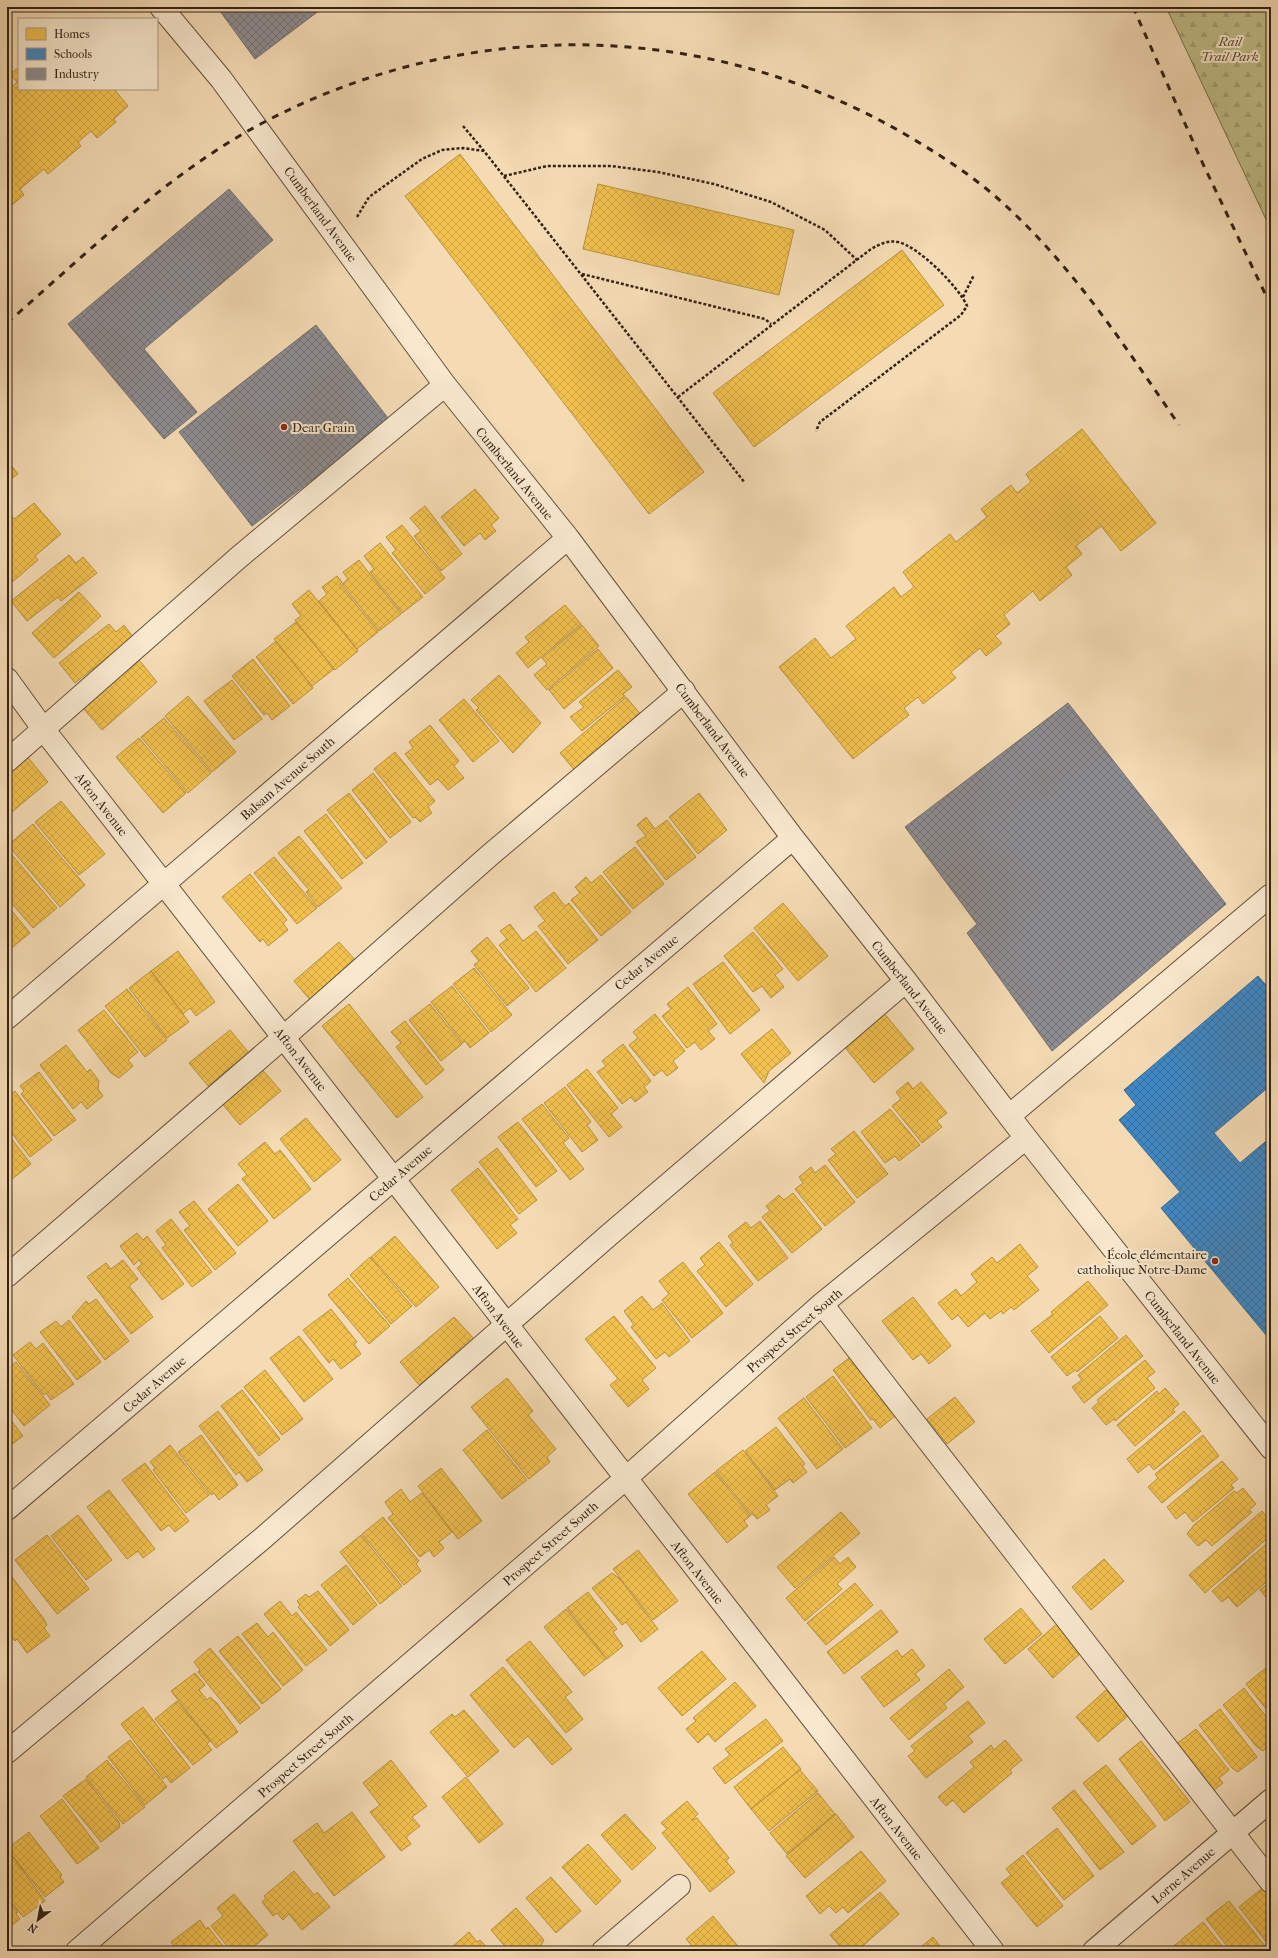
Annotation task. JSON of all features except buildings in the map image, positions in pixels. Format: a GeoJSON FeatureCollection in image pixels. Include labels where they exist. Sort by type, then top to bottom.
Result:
{"type":"FeatureCollection","features":[{"type":"Feature","properties":{"kind":"street","name":"Cumberland Avenue"},"geometry":{"type":"LineString","coordinates":[[168,9],[340,240],[445,385],[568,538],[793,838],[906,981],[1026,1138],[1271,1448]]}},
{"type":"Feature","properties":{"kind":"street"},"geometry":{"type":"LineString","coordinates":[[7,761],[238,558],[445,385]]}},
{"type":"Feature","properties":{"kind":"street","name":"Balsam Avenue South"},"geometry":{"type":"LineString","coordinates":[[7,1018],[568,538]]}},
{"type":"Feature","properties":{"kind":"street","name":"Afton Avenue"},"geometry":{"type":"LineString","coordinates":[[7,680],[44,730],[394,1178],[625,1479],[993,1951]]}},
{"type":"Feature","properties":{"kind":"street"},"geometry":{"type":"LineString","coordinates":[[7,1276],[284,1037],[490,855],[684,691]]}},
{"type":"Feature","properties":{"kind":"street","name":"Cedar Avenue"},"geometry":{"type":"LineString","coordinates":[[7,1509],[793,838]]}},
{"type":"Feature","properties":{"kind":"street"},"geometry":{"type":"LineString","coordinates":[[1009,1116],[1271,895]]}},
{"type":"Feature","properties":{"kind":"street"},"geometry":{"type":"LineString","coordinates":[[7,1752],[263,1538],[506,1325],[906,981]]}},
{"type":"Feature","properties":{"kind":"street","name":"Prospect Street South"},"geometry":{"type":"LineString","coordinates":[[77,1951],[625,1479],[822,1304],[1026,1138]]}},
{"type":"Feature","properties":{"kind":"street"},"geometry":{"type":"LineString","coordinates":[[822,1304],[1271,1882]]}},
{"type":"Feature","properties":{"kind":"street","name":"Lorne Avenue"},"geometry":{"type":"LineString","coordinates":[[1094,1951],[1271,1800]]}},
{"type":"Feature","properties":{"kind":"street"},"geometry":{"type":"LineString","coordinates":[[602,1951],[679,1886]]}},
{"type":"Feature","properties":{"kind":"path"},"geometry":{"type":"LineString","coordinates":[[464,126],[745,483]]}},
{"type":"Feature","properties":{"kind":"path"},"geometry":{"type":"LineString","coordinates":[[340,240],[369,197],[422,159],[442,150],[449,149],[463,148],[484,151]]}},
{"type":"Feature","properties":{"kind":"path"},"geometry":{"type":"LineString","coordinates":[[504,176],[547,166],[611,166],[658,172],[714,184],[772,202],[825,230],[857,260]]}},
{"type":"Feature","properties":{"kind":"path"},"geometry":{"type":"LineString","coordinates":[[678,397],[771,324],[880,244],[889,242],[902,244],[939,270],[963,296],[967,306],[961,315],[820,422],[816,431]]}},
{"type":"Feature","properties":{"kind":"path"},"geometry":{"type":"LineString","coordinates":[[581,274],[765,318],[771,324]]}},
{"type":"Feature","properties":{"kind":"path"},"geometry":{"type":"LineString","coordinates":[[963,296],[974,275]]}},
{"type":"Feature","properties":{"kind":"green space","name":"Rail Trail Park"},"geometry":{"type":"Polygon","coordinates":[[[1166,7],[1271,7],[1271,230],[1166,7]]]}},
{"type":"Feature","properties":{"kind":"railway"},"geometry":{"type":"LineString","coordinates":[[1133,7],[1203,164],[1271,306]]}},
{"type":"Feature","properties":{"kind":"railway"},"geometry":{"type":"LineString","coordinates":[[7,323],[126,218],[189,169],[221,147],[255,127],[334,90],[416,64],[499,49],[583,45],[667,51],[750,69],[830,97],[908,136],[971,177],[1005,205],[1077,282],[1119,338],[1179,425]]}},
{"type":"Feature","properties":{"kind":"place","name":"Dear Grain"},"geometry":{"type":"Point","coordinates":[284,427]}},
{"type":"Feature","properties":{"kind":"place","name":"École élémentaire catholique Notre-Dame"},"geometry":{"type":"Point","coordinates":[1215,1261]}}]}
